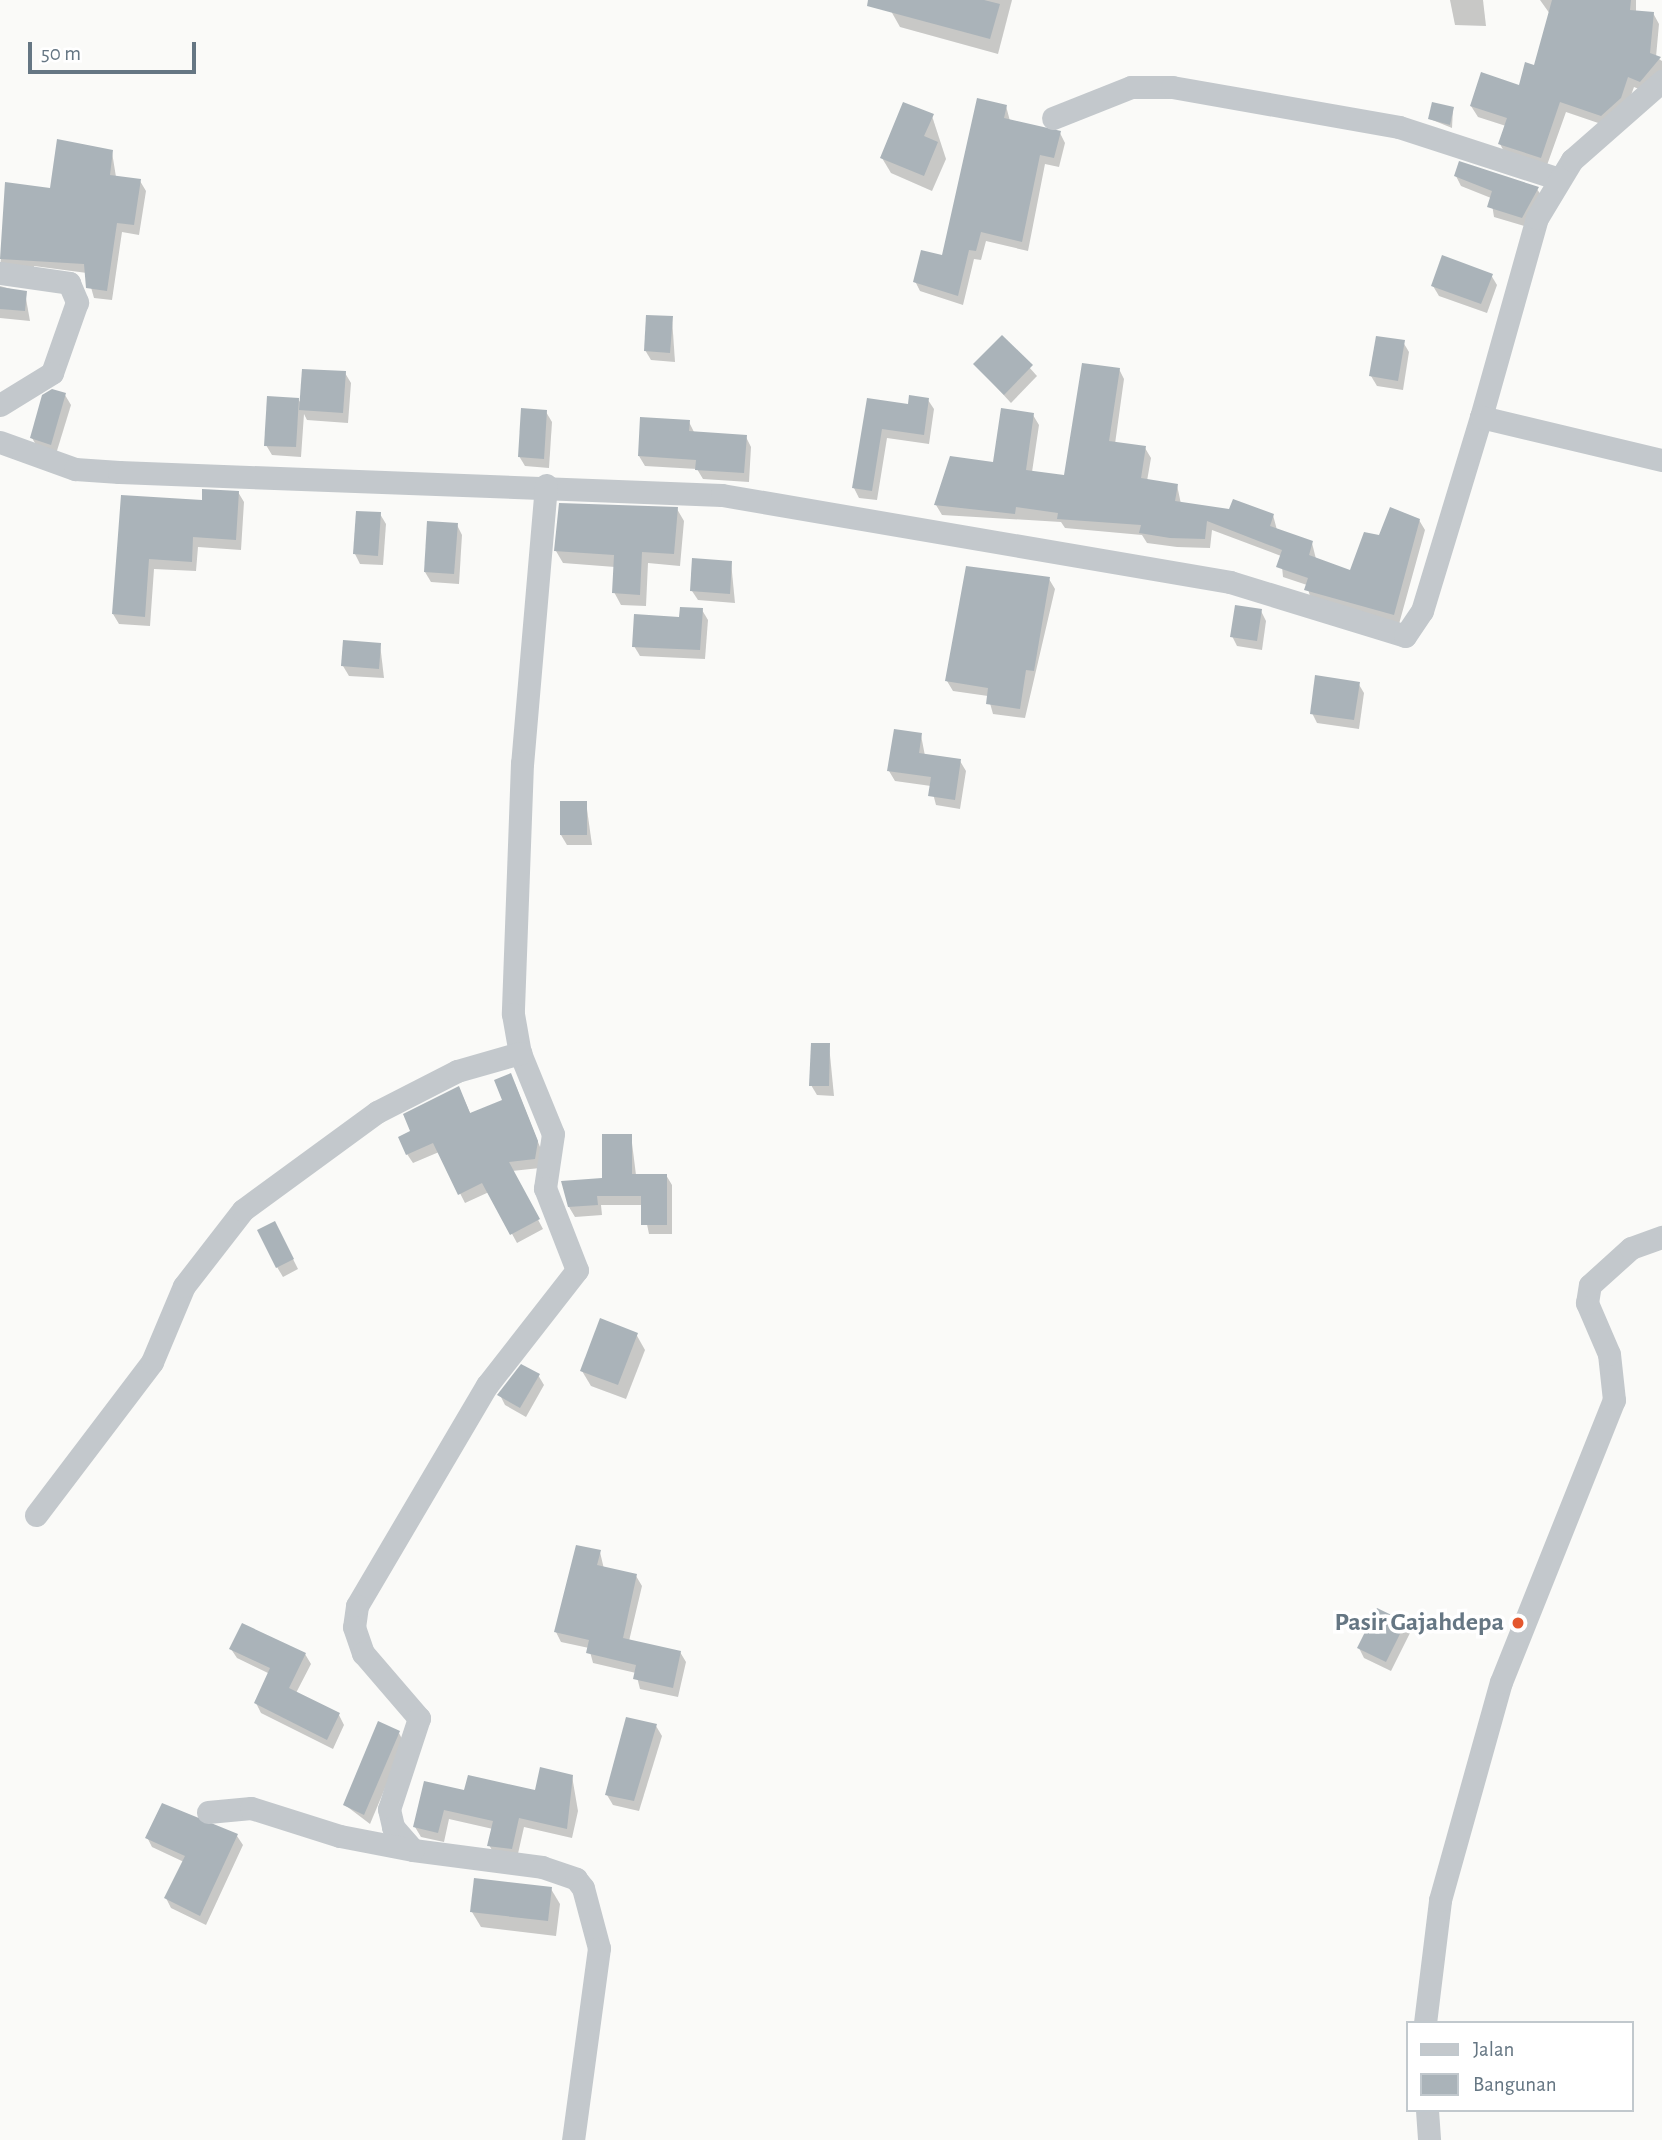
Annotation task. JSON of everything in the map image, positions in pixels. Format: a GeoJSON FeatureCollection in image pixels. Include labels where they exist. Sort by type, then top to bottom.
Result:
{"type":"FeatureCollection","features":[{"type":"Feature","properties":{"kind":"street"},"geometry":{"type":"LineString","coordinates":[[0,442],[75,469],[546,485],[722,495],[979,544],[1230,582],[1405,636],[1422,611],[1482,417],[1537,218],[1559,179],[1662,81]]}},
{"type":"Feature","properties":{"kind":"street"},"geometry":{"type":"LineString","coordinates":[[1052,118],[1131,87],[1172,87],[1399,127],[1559,179]]}},
{"type":"Feature","properties":{"kind":"street"},"geometry":{"type":"LineString","coordinates":[[0,273],[69,283],[77,302],[52,373],[0,404]]}},
{"type":"Feature","properties":{"kind":"street"},"geometry":{"type":"LineString","coordinates":[[1482,417],[1662,460]]}},
{"type":"Feature","properties":{"kind":"street"},"geometry":{"type":"LineString","coordinates":[[413,1850],[393,1827],[389,1809],[419,1718],[359,1647],[355,1614],[487,1385],[578,1270],[545,1188],[552,1129],[520,1053],[513,1014],[522,763],[546,485]]}},
{"type":"Feature","properties":{"kind":"street"},"geometry":{"type":"LineString","coordinates":[[36,1516],[152,1362],[184,1286],[243,1210],[377,1112],[457,1071],[520,1053]]}},
{"type":"Feature","properties":{"kind":"street"},"geometry":{"type":"LineString","coordinates":[[1425,2021],[1440,1900],[1501,1682],[1614,1400],[1609,1354],[1587,1304],[1590,1284],[1630,1248],[1662,1237]]}},
{"type":"Feature","properties":{"kind":"street"},"geometry":{"type":"LineString","coordinates":[[208,1812],[251,1808],[340,1836],[413,1850],[542,1867],[576,1879],[583,1888],[599,1948],[573,2140]]}},
{"type":"Feature","properties":{"kind":"street"},"geometry":{"type":"LineString","coordinates":[[1427,2112],[1429,2140]]}},
{"type":"Feature","properties":{"kind":"building"},"geometry":{"type":"Polygon","coordinates":[[[868,0],[984,0],[1000,4],[990,39],[867,6],[868,0]]]}},
{"type":"Feature","properties":{"kind":"building"},"geometry":{"type":"Polygon","coordinates":[[[1552,0],[1631,0],[1630,10],[1654,12],[1650,53],[1661,57],[1640,82],[1628,77],[1621,98],[1601,116],[1560,102],[1541,158],[1498,144],[1507,118],[1470,106],[1481,72],[1519,85],[1525,62],[1534,65],[1552,0]]]}},
{"type":"Feature","properties":{"kind":"building"},"geometry":{"type":"Polygon","coordinates":[[[977,98],[1007,105],[1004,118],[1061,131],[1054,158],[1040,155],[1022,242],[981,232],[976,251],[969,250],[958,296],[913,282],[921,250],[942,255],[977,98]]]}},
{"type":"Feature","properties":{"kind":"building"},"geometry":{"type":"Polygon","coordinates":[[[903,102],[934,114],[924,136],[938,142],[924,176],[880,158],[903,102]]]}},
{"type":"Feature","properties":{"kind":"building"},"geometry":{"type":"Polygon","coordinates":[[[1432,102],[1454,107],[1450,125],[1428,119],[1432,102]]]}},
{"type":"Feature","properties":{"kind":"building"},"geometry":{"type":"Polygon","coordinates":[[[57,139],[113,150],[110,175],[141,179],[134,225],[117,223],[107,291],[86,288],[84,264],[0,259],[5,182],[50,188],[57,139]]]}},
{"type":"Feature","properties":{"kind":"building"},"geometry":{"type":"Polygon","coordinates":[[[1459,161],[1539,187],[1522,218],[1487,207],[1492,191],[1454,176],[1459,161]]]}},
{"type":"Feature","properties":{"kind":"building"},"geometry":{"type":"Polygon","coordinates":[[[1442,255],[1493,274],[1481,304],[1431,286],[1442,255]]]}},
{"type":"Feature","properties":{"kind":"building"},"geometry":{"type":"Polygon","coordinates":[[[0,287],[27,291],[25,311],[0,309],[0,287]]]}},
{"type":"Feature","properties":{"kind":"building"},"geometry":{"type":"Polygon","coordinates":[[[646,315],[673,316],[670,353],[644,351],[646,315]]]}},
{"type":"Feature","properties":{"kind":"building"},"geometry":{"type":"Polygon","coordinates":[[[1002,335],[1033,365],[1004,395],[973,364],[1002,335]]]}},
{"type":"Feature","properties":{"kind":"building"},"geometry":{"type":"Polygon","coordinates":[[[1376,336],[1405,340],[1398,381],[1369,376],[1376,336]]]}},
{"type":"Feature","properties":{"kind":"building"},"geometry":{"type":"Polygon","coordinates":[[[1082,363],[1120,368],[1109,441],[1146,446],[1141,478],[1178,484],[1175,501],[1229,509],[1233,499],[1274,514],[1270,526],[1313,541],[1309,555],[1350,570],[1364,532],[1379,535],[1390,507],[1420,519],[1394,615],[1304,590],[1308,578],[1276,567],[1282,550],[1207,521],[1205,539],[1170,538],[1139,533],[1141,525],[1057,519],[1058,513],[1016,507],[1015,514],[934,505],[950,456],[993,462],[1001,408],[1034,413],[1026,470],[1064,475],[1082,363]]]}},
{"type":"Feature","properties":{"kind":"building"},"geometry":{"type":"Polygon","coordinates":[[[302,369],[346,371],[343,413],[299,410],[302,369]]]}},
{"type":"Feature","properties":{"kind":"building"},"geometry":{"type":"Polygon","coordinates":[[[52,389],[66,393],[51,445],[30,438],[42,395],[52,389]]]}},
{"type":"Feature","properties":{"kind":"building"},"geometry":{"type":"Polygon","coordinates":[[[909,395],[929,398],[924,435],[882,429],[872,491],[852,488],[867,398],[908,404],[909,395]]]}},
{"type":"Feature","properties":{"kind":"building"},"geometry":{"type":"Polygon","coordinates":[[[267,396],[299,398],[296,447],[264,446],[267,396]]]}},
{"type":"Feature","properties":{"kind":"building"},"geometry":{"type":"Polygon","coordinates":[[[521,408],[547,410],[544,459],[518,457],[521,408]]]}},
{"type":"Feature","properties":{"kind":"building"},"geometry":{"type":"Polygon","coordinates":[[[640,417],[690,420],[689,431],[747,435],[744,473],[695,470],[696,460],[638,456],[640,417]]]}},
{"type":"Feature","properties":{"kind":"building"},"geometry":{"type":"Polygon","coordinates":[[[202,489],[239,491],[236,540],[193,537],[192,562],[149,559],[145,617],[112,614],[121,495],[202,500],[202,489]]]}},
{"type":"Feature","properties":{"kind":"building"},"geometry":{"type":"Polygon","coordinates":[[[559,503],[678,507],[674,554],[642,552],[640,595],[612,593],[614,555],[554,551],[559,503]]]}},
{"type":"Feature","properties":{"kind":"building"},"geometry":{"type":"Polygon","coordinates":[[[356,511],[381,512],[378,556],[353,554],[356,511]]]}},
{"type":"Feature","properties":{"kind":"building"},"geometry":{"type":"Polygon","coordinates":[[[427,521],[458,523],[454,574],[424,572],[427,521]]]}},
{"type":"Feature","properties":{"kind":"building"},"geometry":{"type":"Polygon","coordinates":[[[692,558],[732,561],[730,594],[690,591],[692,558]]]}},
{"type":"Feature","properties":{"kind":"building"},"geometry":{"type":"Polygon","coordinates":[[[966,566],[1050,577],[1034,671],[1026,670],[1020,709],[986,704],[988,688],[945,681],[966,566]]]}},
{"type":"Feature","properties":{"kind":"building"},"geometry":{"type":"Polygon","coordinates":[[[1235,605],[1262,609],[1257,641],[1230,637],[1235,605]]]}},
{"type":"Feature","properties":{"kind":"building"},"geometry":{"type":"Polygon","coordinates":[[[680,607],[703,608],[700,650],[632,647],[634,614],[679,617],[680,607]]]}},
{"type":"Feature","properties":{"kind":"building"},"geometry":{"type":"Polygon","coordinates":[[[343,640],[381,643],[379,669],[341,666],[343,640]]]}},
{"type":"Feature","properties":{"kind":"building"},"geometry":{"type":"Polygon","coordinates":[[[1315,675],[1360,682],[1354,720],[1310,714],[1315,675]]]}},
{"type":"Feature","properties":{"kind":"building"},"geometry":{"type":"Polygon","coordinates":[[[894,729],[922,733],[919,753],[961,759],[955,800],[928,796],[931,777],[887,771],[894,729]]]}},
{"type":"Feature","properties":{"kind":"building"},"geometry":{"type":"Polygon","coordinates":[[[560,801],[587,801],[587,835],[560,835],[560,801]]]}},
{"type":"Feature","properties":{"kind":"building"},"geometry":{"type":"Polygon","coordinates":[[[811,1043],[830,1043],[829,1086],[809,1086],[811,1043]]]}},
{"type":"Feature","properties":{"kind":"building"},"geometry":{"type":"Polygon","coordinates":[[[511,1073],[538,1141],[535,1159],[509,1162],[540,1219],[510,1235],[482,1183],[458,1195],[433,1143],[406,1155],[398,1137],[410,1131],[403,1114],[459,1086],[470,1113],[502,1100],[494,1080],[511,1073]]]}},
{"type":"Feature","properties":{"kind":"building"},"geometry":{"type":"Polygon","coordinates":[[[602,1134],[632,1134],[632,1174],[667,1174],[667,1225],[641,1225],[641,1196],[597,1196],[598,1205],[568,1207],[561,1181],[602,1178],[602,1134]]]}},
{"type":"Feature","properties":{"kind":"building"},"geometry":{"type":"Polygon","coordinates":[[[275,1221],[294,1259],[276,1268],[257,1230],[275,1221]]]}},
{"type":"Feature","properties":{"kind":"building"},"geometry":{"type":"Polygon","coordinates":[[[600,1318],[638,1333],[618,1385],[580,1371],[600,1318]]]}},
{"type":"Feature","properties":{"kind":"building"},"geometry":{"type":"Polygon","coordinates":[[[521,1364],[540,1374],[520,1408],[497,1395],[521,1364]]]}},
{"type":"Feature","properties":{"kind":"building"},"geometry":{"type":"Polygon","coordinates":[[[576,1545],[601,1550],[597,1565],[637,1574],[623,1638],[681,1651],[673,1688],[633,1679],[636,1665],[586,1653],[589,1640],[554,1632],[576,1545]]]}},
{"type":"Feature","properties":{"kind":"building"},"geometry":{"type":"Polygon","coordinates":[[[1377,1608],[1406,1622],[1386,1662],[1357,1648],[1377,1608]]]}},
{"type":"Feature","properties":{"kind":"building"},"geometry":{"type":"Polygon","coordinates":[[[242,1623],[306,1653],[289,1688],[340,1713],[327,1740],[254,1703],[270,1668],[229,1649],[242,1623]]]}},
{"type":"Feature","properties":{"kind":"building"},"geometry":{"type":"Polygon","coordinates":[[[626,1717],[657,1724],[634,1801],[605,1795],[626,1717]]]}},
{"type":"Feature","properties":{"kind":"building"},"geometry":{"type":"Polygon","coordinates":[[[378,1721],[400,1731],[364,1815],[343,1805],[378,1721]]]}},
{"type":"Feature","properties":{"kind":"building"},"geometry":{"type":"Polygon","coordinates":[[[540,1767],[573,1775],[567,1829],[519,1818],[512,1849],[487,1846],[493,1821],[444,1810],[438,1833],[413,1827],[424,1781],[464,1790],[468,1775],[535,1790],[540,1767]]]}},
{"type":"Feature","properties":{"kind":"building"},"geometry":{"type":"Polygon","coordinates":[[[162,1803],[238,1834],[200,1916],[164,1898],[185,1856],[145,1838],[162,1803]]]}},
{"type":"Feature","properties":{"kind":"building"},"geometry":{"type":"Polygon","coordinates":[[[474,1878],[552,1887],[548,1921],[470,1912],[474,1878]]]}},
{"type":"Feature","properties":{"kind":"place","name":"Pasir Gajahdepa"},"geometry":{"type":"Point","coordinates":[1518,1623]}}]}
